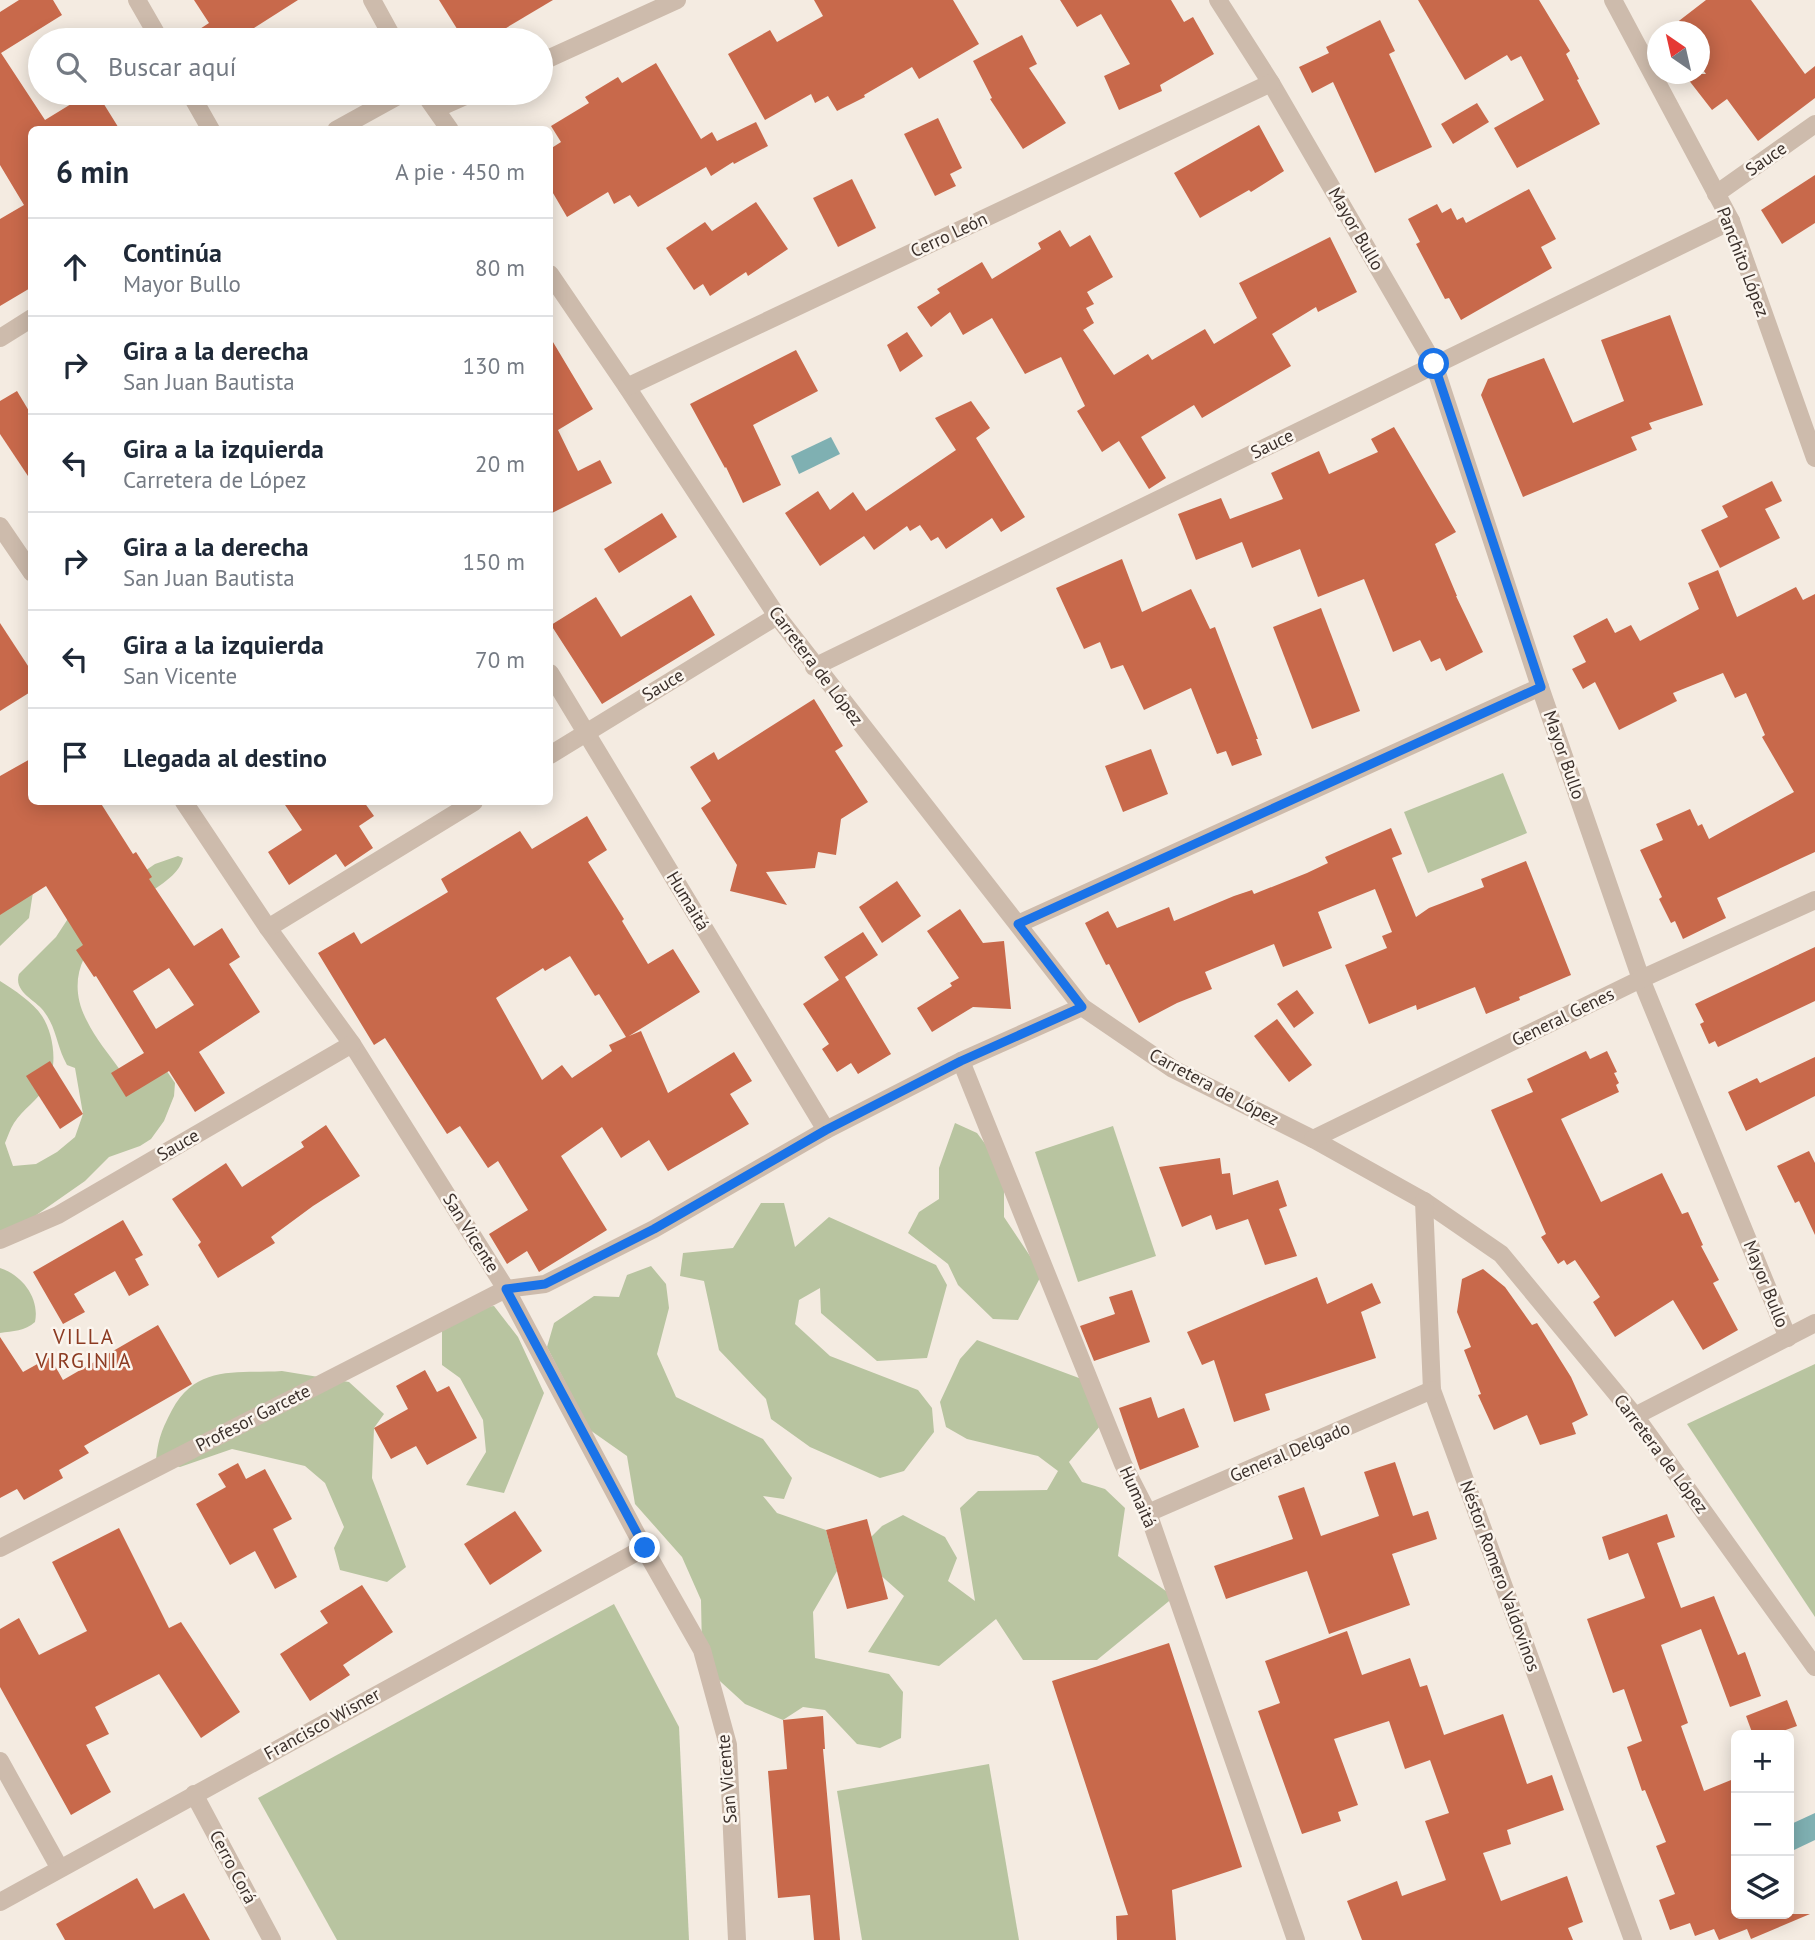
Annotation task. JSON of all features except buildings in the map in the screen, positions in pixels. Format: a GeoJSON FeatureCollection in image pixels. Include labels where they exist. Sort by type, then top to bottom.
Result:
{"type":"FeatureCollection","features":[{"type":"Feature","properties":{"kind":"street"},"geometry":{"type":"LineString","coordinates":[[137,0],[153,28]]}},
{"type":"Feature","properties":{"kind":"street"},"geometry":{"type":"LineString","coordinates":[[372,0],[387,28]]}},
{"type":"Feature","properties":{"kind":"street"},"geometry":{"type":"LineString","coordinates":[[553,57],[677,0]]}},
{"type":"Feature","properties":{"kind":"street","name":"Mayor Bullo"},"geometry":{"type":"LineString","coordinates":[[1218,0],[1271,83],[1434,364],[1641,979],[1787,1338]]}},
{"type":"Feature","properties":{"kind":"street","name":"Panchito López"},"geometry":{"type":"LineString","coordinates":[[1613,0],[1731,221],[1814,449]]}},
{"type":"Feature","properties":{"kind":"street","name":"Cerro León"},"geometry":{"type":"LineString","coordinates":[[627,387],[1271,83]]}},
{"type":"Feature","properties":{"kind":"street"},"geometry":{"type":"LineString","coordinates":[[197,105],[209,126]]}},
{"type":"Feature","properties":{"kind":"street"},"geometry":{"type":"LineString","coordinates":[[343,126],[381,105]]}},
{"type":"Feature","properties":{"kind":"street"},"geometry":{"type":"LineString","coordinates":[[433,105],[447,126]]}},
{"type":"Feature","properties":{"kind":"street"},"geometry":{"type":"LineString","coordinates":[[436,109],[445,105]]}},
{"type":"Feature","properties":{"kind":"street","name":"Sauce"},"geometry":{"type":"LineString","coordinates":[[1716,194],[1815,124]]}},
{"type":"Feature","properties":{"kind":"street","name":"Sauce"},"geometry":{"type":"LineString","coordinates":[[814,667],[1731,221]]}},
{"type":"Feature","properties":{"kind":"street","name":"Carretera de López"},"geometry":{"type":"LineString","coordinates":[[553,278],[814,667],[1082,1007],[1173,1069],[1313,1139],[1424,1201],[1501,1254],[1635,1416],[1815,1667]]}},
{"type":"Feature","properties":{"kind":"street"},"geometry":{"type":"LineString","coordinates":[[0,338],[28,320]]}},
{"type":"Feature","properties":{"kind":"street"},"geometry":{"type":"LineString","coordinates":[[0,526],[28,567]]}},
{"type":"Feature","properties":{"kind":"street","name":"Sauce"},"geometry":{"type":"LineString","coordinates":[[553,753],[777,615]]}},
{"type":"Feature","properties":{"kind":"street","name":"Humaitá"},"geometry":{"type":"LineString","coordinates":[[553,678],[826,1130]]}},
{"type":"Feature","properties":{"kind":"street"},"geometry":{"type":"LineString","coordinates":[[1018,924],[1541,687]]}},
{"type":"Feature","properties":{"kind":"street","name":"San Vicente"},"geometry":{"type":"LineString","coordinates":[[186,805],[268,928],[352,1044],[506,1289],[702,1650],[727,1745],[737,1940]]}},
{"type":"Feature","properties":{"kind":"street"},"geometry":{"type":"LineString","coordinates":[[268,928],[469,805]]}},
{"type":"Feature","properties":{"kind":"street","name":"General Genes"},"geometry":{"type":"LineString","coordinates":[[1313,1139],[1641,979],[1815,900]]}},
{"type":"Feature","properties":{"kind":"street","name":"Profesor Garcete"},"geometry":{"type":"LineString","coordinates":[[0,1548],[506,1289],[545,1284],[654,1229],[826,1130],[961,1061],[1082,1007]]}},
{"type":"Feature","properties":{"kind":"street","name":"Sauce"},"geometry":{"type":"LineString","coordinates":[[0,1240],[58,1215],[352,1044]]}},
{"type":"Feature","properties":{"kind":"street","name":"Humaitá"},"geometry":{"type":"LineString","coordinates":[[961,1061],[1124,1464],[1148,1513],[1296,1940]]}},
{"type":"Feature","properties":{"kind":"street","name":"Néstor Romero Valdovinos"},"geometry":{"type":"LineString","coordinates":[[1424,1201],[1432,1390],[1633,1940]]}},
{"type":"Feature","properties":{"kind":"street"},"geometry":{"type":"LineString","coordinates":[[1635,1416],[1815,1323]]}},
{"type":"Feature","properties":{"kind":"street","name":"General Delgado"},"geometry":{"type":"LineString","coordinates":[[1148,1513],[1432,1390]]}},
{"type":"Feature","properties":{"kind":"street","name":"Francisco Wisner"},"geometry":{"type":"LineString","coordinates":[[0,1902],[59,1867],[645,1548]]}},
{"type":"Feature","properties":{"kind":"street"},"geometry":{"type":"LineString","coordinates":[[0,1761],[59,1867]]}},
{"type":"Feature","properties":{"kind":"street","name":"Cerro Corá"},"geometry":{"type":"LineString","coordinates":[[194,1794],[272,1940]]}},
{"type":"Feature","properties":{"kind":"green space"},"geometry":{"type":"Polygon","coordinates":[[[1503,773],[1527,833],[1428,873],[1404,812],[1503,773]]]}},
{"type":"Feature","properties":{"kind":"green space"},"geometry":{"type":"Polygon","coordinates":[[[178,856],[183,858],[175,873],[118,916],[91,946],[82,962],[78,980],[79,1000],[87,1021],[120,1070],[164,1067],[175,1083],[174,1096],[164,1121],[151,1139],[140,1146],[109,1157],[85,1181],[22,1225],[0,1231],[0,981],[38,1011],[46,1023],[52,1041],[53,1069],[47,1085],[14,1123],[5,1143],[13,1166],[36,1164],[75,1137],[83,1114],[75,1068],[67,1065],[45,1013],[19,986],[19,974],[56,937],[73,911],[155,864],[178,856]]]}},
{"type":"Feature","properties":{"kind":"green space"},"geometry":{"type":"Polygon","coordinates":[[[0,888],[33,892],[29,918],[0,946],[0,888]]]}},
{"type":"Feature","properties":{"kind":"green space"},"geometry":{"type":"Polygon","coordinates":[[[955,1123],[977,1133],[1004,1169],[1004,1217],[1042,1274],[1018,1320],[993,1319],[958,1285],[948,1264],[908,1233],[919,1212],[939,1199],[939,1168],[955,1123]]]}},
{"type":"Feature","properties":{"kind":"green space"},"geometry":{"type":"Polygon","coordinates":[[[1113,1126],[1156,1256],[1078,1282],[1035,1152],[1113,1126]]]}},
{"type":"Feature","properties":{"kind":"green space"},"geometry":{"type":"Polygon","coordinates":[[[761,1203],[784,1203],[795,1247],[829,1217],[936,1265],[947,1285],[927,1358],[877,1361],[821,1313],[820,1288],[799,1300],[795,1324],[830,1356],[918,1390],[932,1408],[934,1432],[904,1471],[880,1478],[810,1447],[771,1419],[766,1399],[719,1350],[704,1281],[680,1276],[683,1253],[733,1248],[761,1203]]]}},
{"type":"Feature","properties":{"kind":"green space"},"geometry":{"type":"Polygon","coordinates":[[[651,1266],[666,1284],[669,1308],[657,1354],[676,1397],[763,1439],[792,1478],[784,1499],[763,1496],[777,1513],[826,1530],[837,1571],[813,1612],[815,1658],[889,1674],[903,1692],[901,1738],[880,1748],[857,1744],[825,1710],[803,1707],[783,1720],[745,1704],[710,1672],[702,1650],[701,1600],[682,1557],[635,1504],[627,1456],[590,1430],[547,1347],[554,1323],[594,1296],[619,1297],[627,1275],[651,1266]]]}},
{"type":"Feature","properties":{"kind":"green space"},"geometry":{"type":"Polygon","coordinates":[[[0,1268],[15,1276],[28,1289],[36,1313],[35,1322],[27,1327],[0,1333],[0,1268]]]}},
{"type":"Feature","properties":{"kind":"green space"},"geometry":{"type":"Polygon","coordinates":[[[494,1306],[518,1337],[544,1393],[504,1493],[466,1485],[486,1452],[483,1420],[460,1378],[442,1365],[442,1324],[494,1306]]]}},
{"type":"Feature","properties":{"kind":"green space"},"geometry":{"type":"Polygon","coordinates":[[[977,1340],[1087,1381],[1101,1425],[1069,1462],[1082,1482],[1105,1489],[1125,1508],[1118,1556],[1174,1597],[1097,1660],[1023,1660],[996,1619],[939,1666],[868,1652],[904,1596],[868,1564],[868,1540],[882,1526],[903,1515],[945,1537],[957,1558],[948,1581],[975,1601],[960,1508],[978,1491],[1047,1490],[1058,1471],[1038,1456],[967,1439],[946,1427],[940,1402],[960,1359],[977,1340]]]}},
{"type":"Feature","properties":{"kind":"green space"},"geometry":{"type":"Polygon","coordinates":[[[1815,1364],[1815,1617],[1687,1424],[1815,1364]]]}},
{"type":"Feature","properties":{"kind":"green space"},"geometry":{"type":"Polygon","coordinates":[[[282,1371],[349,1382],[384,1414],[374,1428],[372,1478],[406,1567],[387,1582],[340,1570],[334,1548],[344,1527],[325,1483],[305,1466],[232,1449],[180,1467],[156,1461],[159,1440],[172,1410],[193,1385],[219,1374],[282,1371]]]}},
{"type":"Feature","properties":{"kind":"green space"},"geometry":{"type":"Polygon","coordinates":[[[614,1604],[679,1727],[689,1940],[337,1940],[258,1798],[614,1604]]]}},
{"type":"Feature","properties":{"kind":"green space"},"geometry":{"type":"Polygon","coordinates":[[[989,1764],[1019,1940],[862,1940],[837,1791],[989,1764]]]}},
{"type":"Feature","properties":{"kind":"water"},"geometry":{"type":"Polygon","coordinates":[[[831,437],[840,454],[799,474],[791,456],[831,437]]]}},
{"type":"Feature","properties":{"kind":"water"},"geometry":{"type":"Polygon","coordinates":[[[1815,1813],[1815,1840],[1794,1850],[1794,1823],[1815,1813]]]}},
{"type":"Feature","properties":{"kind":"district","name":"VILLA VIRGINIA"},"geometry":{"type":"Point","coordinates":[84,1349]}},
{"type":"Feature","properties":{"kind":"route"},"geometry":{"type":"LineString","coordinates":[[645,1548],[506,1289],[545,1284],[654,1229],[826,1130],[961,1061],[1082,1007],[1018,924],[1541,687],[1434,364]]}}]}
